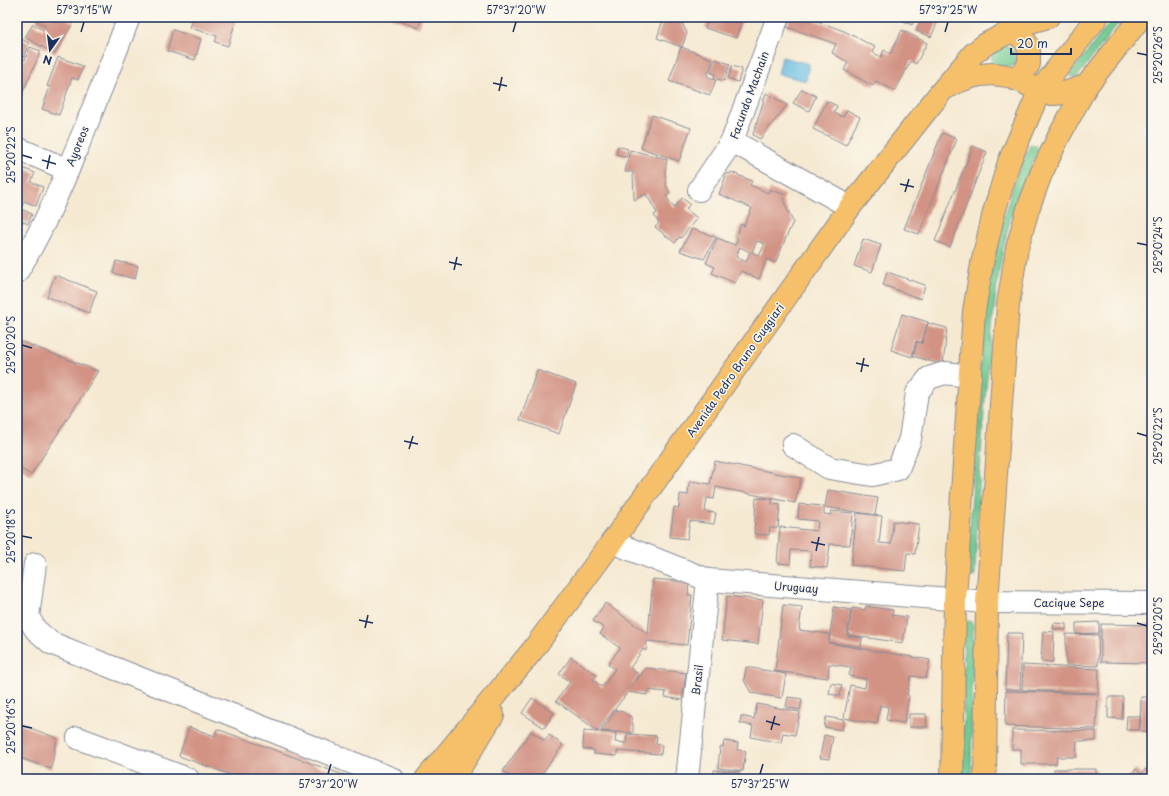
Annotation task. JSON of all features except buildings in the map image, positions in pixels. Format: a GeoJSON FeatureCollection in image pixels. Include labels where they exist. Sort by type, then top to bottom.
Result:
{"type":"FeatureCollection","features":[{"type":"Feature","properties":{"kind":"main road","name":"Avenida Pedro Bruno Guggiari"},"geometry":{"type":"LineString","coordinates":[[426,779],[532,651],[612,542],[850,207],[941,92],[974,53],[986,44],[1009,28],[1048,17]]}},
{"type":"Feature","properties":{"kind":"main road"},"geometry":{"type":"LineString","coordinates":[[952,779],[955,600],[974,311],[982,264],[994,212],[1009,162],[1040,92],[1097,17]]}},
{"type":"Feature","properties":{"kind":"main road"},"geometry":{"type":"LineString","coordinates":[[985,779],[987,602],[1008,305],[1017,248],[1028,208],[1041,174],[1059,136],[1087,85],[1141,17]]}},
{"type":"Feature","properties":{"kind":"main road"},"geometry":{"type":"LineString","coordinates":[[993,74],[989,61],[990,52],[993,44],[1009,28],[1026,42],[1029,51],[1029,64],[1023,73],[1014,79]]}},
{"type":"Feature","properties":{"kind":"main road"},"geometry":{"type":"LineString","coordinates":[[941,92],[961,80],[977,75],[993,74],[1023,82],[1040,92],[1054,94],[1087,85]]}},
{"type":"Feature","properties":{"kind":"main road","name":"Avenida Pedro Bruno Guggiari"},"geometry":{"type":"LineString","coordinates":[[453,779],[532,651]]}},
{"type":"Feature","properties":{"kind":"street","name":"Ayoreos"},"geometry":{"type":"LineString","coordinates":[[17,272],[33,247],[68,170],[129,17]]}},
{"type":"Feature","properties":{"kind":"street","name":"Facundo Machain"},"geometry":{"type":"LineString","coordinates":[[699,190],[732,141],[778,17]]}},
{"type":"Feature","properties":{"kind":"street"},"geometry":{"type":"LineString","coordinates":[[732,141],[850,207]]}},
{"type":"Feature","properties":{"kind":"street"},"geometry":{"type":"LineString","coordinates":[[17,148],[68,170]]}},
{"type":"Feature","properties":{"kind":"street"},"geometry":{"type":"LineString","coordinates":[[793,445],[829,468],[872,475],[898,469],[910,439],[917,393],[929,378],[945,372],[970,376]]}},
{"type":"Feature","properties":{"kind":"street","name":"Uruguay"},"geometry":{"type":"LineString","coordinates":[[612,542],[708,580],[987,602]]}},
{"type":"Feature","properties":{"kind":"street"},"geometry":{"type":"LineString","coordinates":[[36,564],[28,617],[36,630],[51,643],[392,779]]}},
{"type":"Feature","properties":{"kind":"street","name":"Brasil"},"geometry":{"type":"LineString","coordinates":[[687,779],[708,580]]}},
{"type":"Feature","properties":{"kind":"street","name":"Cacique Sepe"},"geometry":{"type":"LineString","coordinates":[[987,602],[1152,603]]}},
{"type":"Feature","properties":{"kind":"street"},"geometry":{"type":"LineString","coordinates":[[78,738],[188,779]]}},
{"type":"Feature","properties":{"kind":"green space"},"geometry":{"type":"Polygon","coordinates":[[[1114,17],[1123,17],[1077,77],[1071,77],[1071,73],[1114,17]]]}},
{"type":"Feature","properties":{"kind":"green space"},"geometry":{"type":"Polygon","coordinates":[[[1005,46],[1012,49],[1015,55],[1015,61],[1012,67],[994,65],[992,61],[992,55],[998,49],[1005,46]]]}},
{"type":"Feature","properties":{"kind":"green space"},"geometry":{"type":"Polygon","coordinates":[[[1031,144],[1036,145],[1038,150],[1020,191],[1011,217],[1003,247],[998,278],[983,427],[975,574],[974,576],[970,577],[967,574],[983,322],[994,251],[1015,179],[1031,144]]]}},
{"type":"Feature","properties":{"kind":"green space"},"geometry":{"type":"Polygon","coordinates":[[[966,621],[970,621],[973,624],[971,779],[963,779],[964,624],[966,621]]]}},
{"type":"Feature","properties":{"kind":"water"},"geometry":{"type":"Polygon","coordinates":[[[782,57],[809,64],[806,81],[778,74],[782,57]]]}}]}
